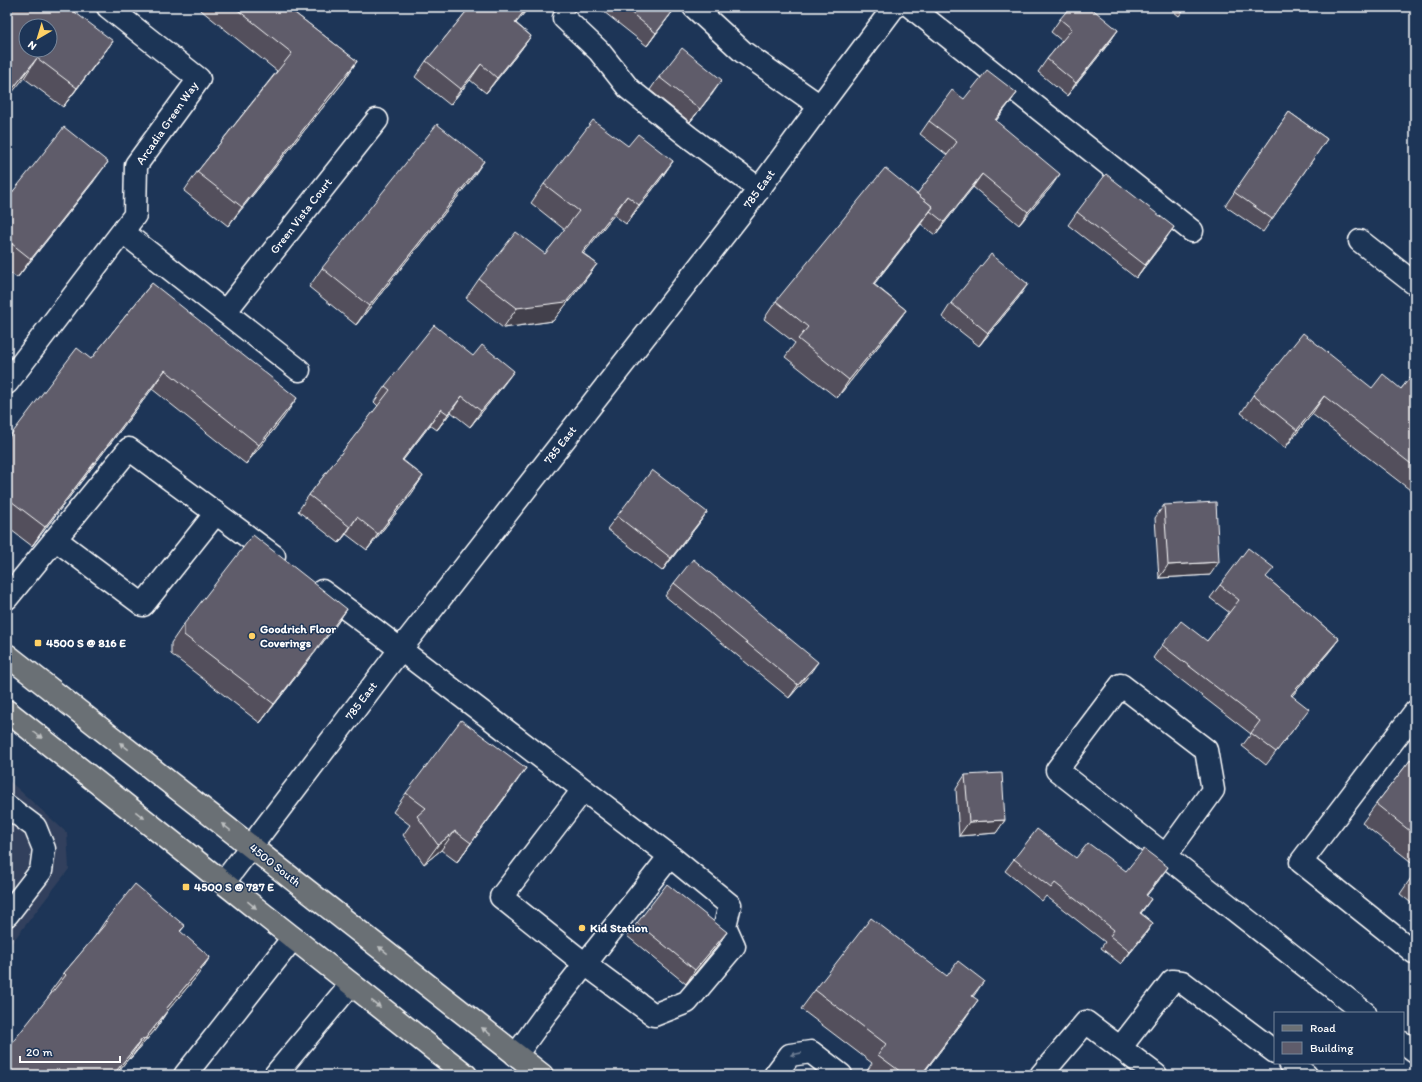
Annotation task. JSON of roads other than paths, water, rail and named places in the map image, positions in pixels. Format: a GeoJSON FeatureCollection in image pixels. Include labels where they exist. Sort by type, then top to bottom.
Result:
{"type":"FeatureCollection","features":[{"type":"Feature","properties":{"kind":"main road","name":"4500 South"},"geometry":{"type":"LineString","coordinates":[[7,655],[542,1075]]}},
{"type":"Feature","properties":{"kind":"main road"},"geometry":{"type":"LineString","coordinates":[[7,711],[351,984],[457,1073]]}},
{"type":"Feature","properties":{"kind":"street","name":"Arcadia Green Way"},"geometry":{"type":"LineString","coordinates":[[7,382],[135,215],[136,165],[199,79],[108,7]]}},
{"type":"Feature","properties":{"kind":"street"},"geometry":{"type":"LineString","coordinates":[[694,7],[743,52],[820,106]]}},
{"type":"Feature","properties":{"kind":"street","name":"785 East"},"geometry":{"type":"LineString","coordinates":[[224,882],[400,650],[759,189],[894,7]]}},
{"type":"Feature","properties":{"kind":"street"},"geometry":{"type":"LineString","coordinates":[[911,7],[1192,232]]}},
{"type":"Feature","properties":{"kind":"street"},"geometry":{"type":"LineString","coordinates":[[564,18],[599,51],[629,89],[689,137],[759,189]]}},
{"type":"Feature","properties":{"kind":"street","name":"Green Vista Court"},"geometry":{"type":"LineString","coordinates":[[226,312],[376,120]]}},
{"type":"Feature","properties":{"kind":"street"},"geometry":{"type":"LineString","coordinates":[[123,232],[299,370]]}},
{"type":"Feature","properties":{"kind":"street"},"geometry":{"type":"LineString","coordinates":[[1360,241],[1415,284]]}},
{"type":"Feature","properties":{"kind":"street"},"geometry":{"type":"LineString","coordinates":[[7,598],[129,449],[400,650],[670,856],[730,905],[725,926],[734,946],[687,1002],[654,1015],[585,964],[501,897],[583,790]]}},
{"type":"Feature","properties":{"kind":"street"},"geometry":{"type":"LineString","coordinates":[[56,539],[143,605],[216,513]]}},
{"type":"Feature","properties":{"kind":"street"},"geometry":{"type":"LineString","coordinates":[[1166,855],[1213,790],[1206,750],[1121,685],[1057,770],[1364,1012]]}},
{"type":"Feature","properties":{"kind":"street"},"geometry":{"type":"LineString","coordinates":[[1415,712],[1301,862],[1415,953]]}},
{"type":"Feature","properties":{"kind":"street"},"geometry":{"type":"LineString","coordinates":[[7,806],[35,827],[44,850],[41,871],[7,915]]}},
{"type":"Feature","properties":{"kind":"street"},"geometry":{"type":"LineString","coordinates":[[516,1055],[545,1015],[670,856]]}},
{"type":"Feature","properties":{"kind":"street"},"geometry":{"type":"LineString","coordinates":[[185,1075],[293,938]]}},
{"type":"Feature","properties":{"kind":"street"},"geometry":{"type":"LineString","coordinates":[[1120,1048],[1172,981],[1182,982],[1274,1051]]}},
{"type":"Feature","properties":{"kind":"street"},"geometry":{"type":"LineString","coordinates":[[282,1072],[351,984]]}},
{"type":"Feature","properties":{"kind":"street"},"geometry":{"type":"LineString","coordinates":[[1041,1075],[1086,1022],[1156,1075]]}},
{"type":"Feature","properties":{"kind":"street"},"geometry":{"type":"LineString","coordinates":[[1404,1044],[1415,1052]]}},
{"type":"Feature","properties":{"kind":"street"},"geometry":{"type":"LineString","coordinates":[[775,1075],[790,1055],[811,1052],[841,1075]]}},
{"type":"Feature","properties":{"kind":"street"},"geometry":{"type":"LineString","coordinates":[[1291,1064],[1306,1075]]}},
{"type":"Feature","properties":{"kind":"place","name":"Goodrich Floor Coverings"},"geometry":{"type":"Point","coordinates":[252,636]}},
{"type":"Feature","properties":{"kind":"place","name":"4500 S @ 816 E"},"geometry":{"type":"Point","coordinates":[38,643]}},
{"type":"Feature","properties":{"kind":"place","name":"4500 S @ 787 E"},"geometry":{"type":"Point","coordinates":[186,887]}},
{"type":"Feature","properties":{"kind":"place","name":"Kid Station"},"geometry":{"type":"Point","coordinates":[582,928]}}]}
